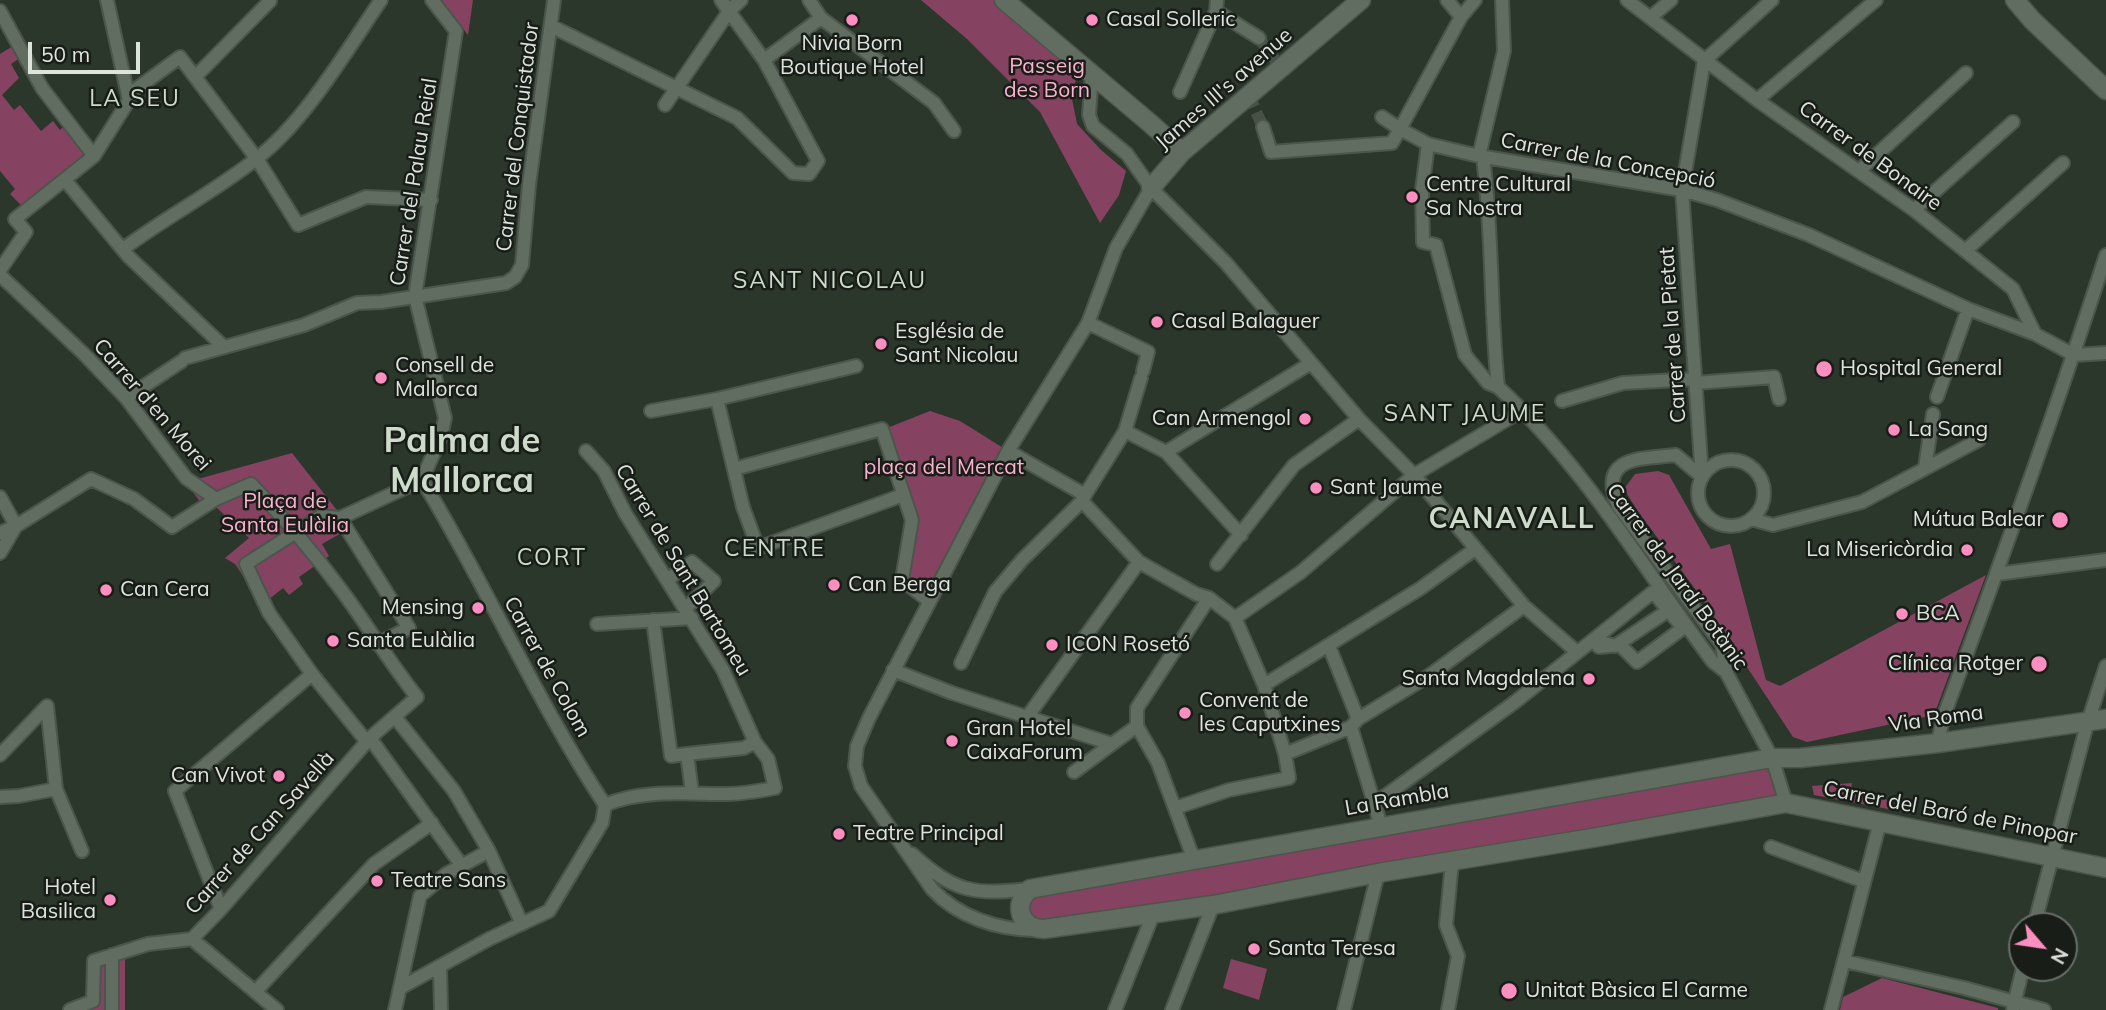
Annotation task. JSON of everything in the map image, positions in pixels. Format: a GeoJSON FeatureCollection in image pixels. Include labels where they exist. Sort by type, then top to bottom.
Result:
{"type":"FeatureCollection","features":[{"type":"Feature","properties":{"kind":"street"},"geometry":{"type":"LineString","coordinates":[[1,268],[26,232],[15,219],[94,156],[129,100],[107,0]]}},
{"type":"Feature","properties":{"kind":"street"},"geometry":{"type":"LineString","coordinates":[[123,250],[153,227],[257,159],[298,117],[382,0]]}},
{"type":"Feature","properties":{"kind":"street","name":"Carrer del Palau Reial"},"geometry":{"type":"LineString","coordinates":[[422,480],[441,436],[445,418],[415,296],[456,31],[432,0]]}},
{"type":"Feature","properties":{"kind":"street","name":"Carrer del Conquistador"},"geometry":{"type":"LineString","coordinates":[[415,296],[506,283],[515,277],[522,265],[554,0]]}},
{"type":"Feature","properties":{"kind":"street"},"geometry":{"type":"LineString","coordinates":[[551,26],[737,118],[793,173],[808,174],[818,161],[764,60],[721,0]]}},
{"type":"Feature","properties":{"kind":"street"},"geometry":{"type":"LineString","coordinates":[[665,105],[730,10],[741,0]]}},
{"type":"Feature","properties":{"kind":"street"},"geometry":{"type":"LineString","coordinates":[[809,0],[821,18],[934,103],[954,131]]}},
{"type":"Feature","properties":{"kind":"street"},"geometry":{"type":"LineString","coordinates":[[1004,0],[1182,152]]}},
{"type":"Feature","properties":{"kind":"street","name":"James III's avenue"},"geometry":{"type":"LineString","coordinates":[[1151,188],[1182,152],[1361,0]]}},
{"type":"Feature","properties":{"kind":"street"},"geometry":{"type":"LineString","coordinates":[[1447,0],[1461,17]]}},
{"type":"Feature","properties":{"kind":"street"},"geometry":{"type":"LineString","coordinates":[[1263,127],[1271,152],[1392,143],[1461,17],[1475,0]]}},
{"type":"Feature","properties":{"kind":"street"},"geometry":{"type":"LineString","coordinates":[[1498,387],[1493,338],[1489,204],[1481,157],[1504,51],[1502,0]]}},
{"type":"Feature","properties":{"kind":"street","name":"Carrer de Bonaire"},"geometry":{"type":"LineString","coordinates":[[1628,0],[1757,100],[1914,210],[2013,289],[2035,334]]}},
{"type":"Feature","properties":{"kind":"street"},"geometry":{"type":"LineString","coordinates":[[1651,17],[1671,0]]}},
{"type":"Feature","properties":{"kind":"street"},"geometry":{"type":"LineString","coordinates":[[1704,61],[1772,0]]}},
{"type":"Feature","properties":{"kind":"street"},"geometry":{"type":"LineString","coordinates":[[1757,100],[1876,0]]}},
{"type":"Feature","properties":{"kind":"street"},"geometry":{"type":"LineString","coordinates":[[2015,0],[2032,20],[2106,90]]}},
{"type":"Feature","properties":{"kind":"street"},"geometry":{"type":"LineString","coordinates":[[196,76],[269,1]]}},
{"type":"Feature","properties":{"kind":"street"},"geometry":{"type":"LineString","coordinates":[[1180,92],[1214,4],[1259,38]]}},
{"type":"Feature","properties":{"kind":"street"},"geometry":{"type":"LineString","coordinates":[[0,11],[42,88],[94,156]]}},
{"type":"Feature","properties":{"kind":"street"},"geometry":{"type":"LineString","coordinates":[[764,60],[821,18]]}},
{"type":"Feature","properties":{"kind":"street"},"geometry":{"type":"LineString","coordinates":[[128,95],[180,57],[257,159],[298,225],[366,197],[431,200]]}},
{"type":"Feature","properties":{"kind":"street","name":"Carrer de la Pietat"},"geometry":{"type":"LineString","coordinates":[[1702,477],[1682,190],[1704,61]]}},
{"type":"Feature","properties":{"kind":"street"},"geometry":{"type":"LineString","coordinates":[[1859,170],[1966,73]]}},
{"type":"Feature","properties":{"kind":"street"},"geometry":{"type":"LineString","coordinates":[[1092,75],[1090,115],[1093,127],[1127,154],[1151,188],[1226,262],[1359,419],[1414,475],[1524,606],[1577,652]]}},
{"type":"Feature","properties":{"kind":"street","name":"Carrer de la Concepció"},"geometry":{"type":"LineString","coordinates":[[1382,117],[1428,144],[1481,157],[1682,190],[1717,200],[1809,235],[1968,309],[2035,334]]}},
{"type":"Feature","properties":{"kind":"street"},"geometry":{"type":"LineString","coordinates":[[1914,210],[2013,122]]}},
{"type":"Feature","properties":{"kind":"street","name":"Carrer del Jardí Botànic"},"geometry":{"type":"LineString","coordinates":[[1428,144],[1422,190],[1423,242],[1436,245],[1465,355],[1488,383],[1498,387],[1523,410],[1566,458],[1673,613],[1713,662],[1726,672],[1772,758],[1786,803]]}},
{"type":"Feature","properties":{"kind":"street"},"geometry":{"type":"LineString","coordinates":[[1965,251],[2063,163]]}},
{"type":"Feature","properties":{"kind":"street"},"geometry":{"type":"LineString","coordinates":[[65,180],[123,250],[224,347]]}},
{"type":"Feature","properties":{"kind":"street"},"geometry":{"type":"LineString","coordinates":[[1151,188],[1116,248],[1088,323],[1008,451],[893,670],[857,747],[855,766],[861,786],[925,881],[947,903],[976,919],[1000,927],[1044,929],[1213,905],[1378,873],[1786,803]]}},
{"type":"Feature","properties":{"kind":"street"},"geometry":{"type":"LineString","coordinates":[[1938,743],[1943,718],[1997,574],[2106,255]]}},
{"type":"Feature","properties":{"kind":"street","name":"Carrer d'en Morei"},"geometry":{"type":"LineString","coordinates":[[1,268],[126,398],[186,478],[216,499]]}},
{"type":"Feature","properties":{"kind":"street"},"geometry":{"type":"LineString","coordinates":[[126,398],[184,359],[304,325],[357,303],[415,296]]}},
{"type":"Feature","properties":{"kind":"street"},"geometry":{"type":"LineString","coordinates":[[1937,397],[1968,309]]}},
{"type":"Feature","properties":{"kind":"street"},"geometry":{"type":"LineString","coordinates":[[961,663],[995,592],[1022,560],[1083,498],[1125,431],[1148,352],[1088,323]]}},
{"type":"Feature","properties":{"kind":"street"},"geometry":{"type":"LineString","coordinates":[[2035,334],[2074,355],[2106,353]]}},
{"type":"Feature","properties":{"kind":"street"},"geometry":{"type":"LineString","coordinates":[[1166,452],[1311,363]]}},
{"type":"Feature","properties":{"kind":"street"},"geometry":{"type":"LineString","coordinates":[[650,411],[717,399],[856,366]]}},
{"type":"Feature","properties":{"kind":"street"},"geometry":{"type":"LineString","coordinates":[[1562,401],[1623,383],[1774,377],[1779,400]]}},
{"type":"Feature","properties":{"kind":"street"},"geometry":{"type":"LineString","coordinates":[[717,399],[743,507],[758,548],[903,495]]}},
{"type":"Feature","properties":{"kind":"street"},"geometry":{"type":"LineString","coordinates":[[1235,618],[1301,572],[1414,475],[1523,410]]}},
{"type":"Feature","properties":{"kind":"street"},"geometry":{"type":"LineString","coordinates":[[1925,468],[1933,414]]}},
{"type":"Feature","properties":{"kind":"street"},"geometry":{"type":"LineString","coordinates":[[1217,564],[1294,465],[1359,419]]}},
{"type":"Feature","properties":{"kind":"street"},"geometry":{"type":"LineString","coordinates":[[734,469],[882,429],[912,520],[902,580],[929,601]]}},
{"type":"Feature","properties":{"kind":"street"},"geometry":{"type":"LineString","coordinates":[[1125,431],[1166,452],[1241,535]]}},
{"type":"Feature","properties":{"kind":"street"},"geometry":{"type":"LineString","coordinates":[[1751,519],[1773,525],[1862,502],[1979,440]]}},
{"type":"Feature","properties":{"kind":"street","name":"Carrer de Sant Bartomeu"},"geometry":{"type":"LineString","coordinates":[[586,450],[604,471],[625,513],[723,670],[755,742],[768,759],[775,788],[728,794],[692,792]]}},
{"type":"Feature","properties":{"kind":"street"},"geometry":{"type":"LineString","coordinates":[[1008,451],[1083,498],[1139,562],[1196,594],[1209,598],[1235,618],[1264,685],[1289,778],[1229,790],[1175,808]]}},
{"type":"Feature","properties":{"kind":"street"},"geometry":{"type":"LineString","coordinates":[[1702,477],[1676,455],[1632,460],[1622,465],[1613,475],[1611,487],[1618,506],[1723,645],[1726,672]]}},
{"type":"Feature","properties":{"kind":"street"},"geometry":{"type":"LineString","coordinates":[[1727,460],[1748,464],[1762,480],[1763,501],[1751,519],[1730,526],[1719,524],[1702,510],[1698,499],[1698,487],[1702,477],[1708,468],[1727,460]]}},
{"type":"Feature","properties":{"kind":"street"},"geometry":{"type":"LineString","coordinates":[[0,533],[16,526],[91,479],[134,499],[172,527],[216,499],[251,484],[296,531],[377,644],[409,628],[340,518]]}},
{"type":"Feature","properties":{"kind":"street"},"geometry":{"type":"LineString","coordinates":[[422,480],[340,518],[321,516],[246,564],[269,613],[312,674],[369,740],[462,866]]}},
{"type":"Feature","properties":{"kind":"street","name":"Carrer de Colom"},"geometry":{"type":"LineString","coordinates":[[422,480],[552,718],[605,805]]}},
{"type":"Feature","properties":{"kind":"street"},"geometry":{"type":"LineString","coordinates":[[0,497],[16,526]]}},
{"type":"Feature","properties":{"kind":"street"},"geometry":{"type":"LineString","coordinates":[[0,553],[16,526]]}},
{"type":"Feature","properties":{"kind":"street"},"geometry":{"type":"LineString","coordinates":[[1264,685],[1421,588],[1475,549]]}},
{"type":"Feature","properties":{"kind":"street"},"geometry":{"type":"LineString","coordinates":[[1997,574],[2106,560]]}},
{"type":"Feature","properties":{"kind":"street"},"geometry":{"type":"LineString","coordinates":[[597,624],[689,614],[714,581],[692,562],[667,580]]}},
{"type":"Feature","properties":{"kind":"street"},"geometry":{"type":"LineString","coordinates":[[1028,716],[1139,562]]}},
{"type":"Feature","properties":{"kind":"street"},"geometry":{"type":"LineString","coordinates":[[1374,804],[1515,702],[1653,592],[1673,613],[1682,628],[1637,662],[1620,645],[1599,647],[1593,640]]}},
{"type":"Feature","properties":{"kind":"street"},"geometry":{"type":"LineString","coordinates":[[1194,860],[1157,763],[1138,726],[1137,708],[1209,598]]}},
{"type":"Feature","properties":{"kind":"street"},"geometry":{"type":"LineString","coordinates":[[1284,754],[1354,723],[1430,676],[1524,606]]}},
{"type":"Feature","properties":{"kind":"street"},"geometry":{"type":"LineString","coordinates":[[1615,646],[1666,612],[1673,613]]}},
{"type":"Feature","properties":{"kind":"street"},"geometry":{"type":"LineString","coordinates":[[653,620],[671,756],[744,748],[755,742]]}},
{"type":"Feature","properties":{"kind":"street","name":"Carrer de Can Savellà"},"geometry":{"type":"LineString","coordinates":[[70,1010],[93,1001],[94,961],[148,944],[192,939],[369,740],[417,697],[377,644]]}},
{"type":"Feature","properties":{"kind":"street"},"geometry":{"type":"LineString","coordinates":[[1329,646],[1354,723],[1381,826]]}},
{"type":"Feature","properties":{"kind":"street"},"geometry":{"type":"LineString","coordinates":[[2039,912],[2053,857],[2097,721],[2106,666]]}},
{"type":"Feature","properties":{"kind":"street"},"geometry":{"type":"LineString","coordinates":[[893,670],[952,693],[1112,744]]}},
{"type":"Feature","properties":{"kind":"street"},"geometry":{"type":"LineString","coordinates":[[221,909],[175,791],[312,674]]}},
{"type":"Feature","properties":{"kind":"street"},"geometry":{"type":"LineString","coordinates":[[0,755],[47,706],[56,789],[82,851]]}},
{"type":"Feature","properties":{"kind":"street"},"geometry":{"type":"LineString","coordinates":[[396,717],[454,791],[489,851],[522,924]]}},
{"type":"Feature","properties":{"kind":"street","name":"Via Roma"},"geometry":{"type":"LineString","coordinates":[[1772,758],[1800,758],[1938,743],[2097,721]]}},
{"type":"Feature","properties":{"kind":"street"},"geometry":{"type":"LineString","coordinates":[[1073,772],[1138,726]]}},
{"type":"Feature","properties":{"kind":"street"},"geometry":{"type":"LineString","coordinates":[[400,988],[549,911],[602,823],[605,805],[644,796],[692,792],[687,754]]}},
{"type":"Feature","properties":{"kind":"street","name":"La Rambla"},"geometry":{"type":"LineString","coordinates":[[1030,889],[1772,758]]}},
{"type":"Feature","properties":{"kind":"street"},"geometry":{"type":"LineString","coordinates":[[0,797],[56,789]]}},
{"type":"Feature","properties":{"kind":"street","name":"Carrer del Baró de Pinopar"},"geometry":{"type":"LineString","coordinates":[[1786,803],[2106,868]]}},
{"type":"Feature","properties":{"kind":"street"},"geometry":{"type":"LineString","coordinates":[[1831,1010],[1880,822]]}},
{"type":"Feature","properties":{"kind":"street"},"geometry":{"type":"LineString","coordinates":[[256,991],[374,864],[432,823]]}},
{"type":"Feature","properties":{"kind":"street"},"geometry":{"type":"LineString","coordinates":[[901,844],[940,877],[972,891],[986,893],[1030,889]]}},
{"type":"Feature","properties":{"kind":"street"},"geometry":{"type":"LineString","coordinates":[[1771,847],[1863,881]]}},
{"type":"Feature","properties":{"kind":"street"},"geometry":{"type":"LineString","coordinates":[[395,1010],[420,896],[446,874],[489,851]]}},
{"type":"Feature","properties":{"kind":"street"},"geometry":{"type":"LineString","coordinates":[[1448,1010],[1458,956],[1446,925],[1452,862]]}},
{"type":"Feature","properties":{"kind":"street"},"geometry":{"type":"LineString","coordinates":[[1344,1010],[1378,873]]}},
{"type":"Feature","properties":{"kind":"street"},"geometry":{"type":"LineString","coordinates":[[1030,889],[1020,902],[1021,917],[1031,927],[1044,929]]}},
{"type":"Feature","properties":{"kind":"street"},"geometry":{"type":"LineString","coordinates":[[1172,1010],[1213,905]]}},
{"type":"Feature","properties":{"kind":"street"},"geometry":{"type":"LineString","coordinates":[[1115,1010],[1154,912]]}},
{"type":"Feature","properties":{"kind":"street"},"geometry":{"type":"LineString","coordinates":[[192,939],[256,991],[262,1005],[277,1010]]}},
{"type":"Feature","properties":{"kind":"street"},"geometry":{"type":"LineString","coordinates":[[112,955],[112,1010]]}},
{"type":"Feature","properties":{"kind":"street"},"geometry":{"type":"LineString","coordinates":[[1844,961],[2013,1006],[2044,1010]]}},
{"type":"Feature","properties":{"kind":"street"},"geometry":{"type":"LineString","coordinates":[[440,966],[440,1010]]}},
{"type":"Feature","properties":{"kind":"street"},"geometry":{"type":"LineString","coordinates":[[2013,1006],[2019,982]]}},
{"type":"Feature","properties":{"kind":"green space"},"geometry":{"type":"Polygon","coordinates":[[[441,0],[473,0],[468,35],[441,0]]]}},
{"type":"Feature","properties":{"kind":"green space","name":"Passeig des Born"},"geometry":{"type":"Polygon","coordinates":[[[921,0],[996,0],[1078,68],[1072,99],[1077,124],[1101,150],[1126,171],[1119,195],[1100,223],[1040,112],[967,39],[921,0]]]}},
{"type":"Feature","properties":{"kind":"green space"},"geometry":{"type":"Polygon","coordinates":[[[13,46],[20,58],[11,64],[19,78],[2,95],[14,110],[20,105],[41,131],[53,121],[60,130],[66,124],[86,155],[73,168],[21,205],[10,194],[15,189],[0,171],[0,54],[13,46]]]}},
{"type":"Feature","properties":{"kind":"green space","name":"plaça del Mercat"},"geometry":{"type":"Polygon","coordinates":[[[930,411],[960,421],[1008,451],[929,601],[902,580],[912,520],[882,430],[930,411]]]}},
{"type":"Feature","properties":{"kind":"green space","name":"Plaça de Santa Eulàlia"},"geometry":{"type":"Polygon","coordinates":[[[292,453],[336,509],[345,531],[322,544],[329,556],[299,577],[303,584],[289,595],[283,588],[268,600],[260,601],[235,564],[225,558],[249,538],[215,506],[207,511],[189,487],[198,479],[292,453]]]}},
{"type":"Feature","properties":{"kind":"green space"},"geometry":{"type":"Polygon","coordinates":[[[1658,471],[1669,475],[1711,549],[1730,544],[1766,680],[1780,686],[1986,575],[1934,715],[1807,742],[1793,737],[1701,597],[1624,489],[1635,474],[1658,471]]]}},
{"type":"Feature","properties":{"kind":"green space"},"geometry":{"type":"Polygon","coordinates":[[[1766,763],[1779,800],[1049,924],[1026,916],[1029,896],[1766,763]]]}},
{"type":"Feature","properties":{"kind":"green space"},"geometry":{"type":"Polygon","coordinates":[[[1852,783],[1851,791],[1884,798],[1904,812],[1814,795],[1812,786],[1852,783]]]}},
{"type":"Feature","properties":{"kind":"green space"},"geometry":{"type":"Polygon","coordinates":[[[125,958],[125,1010],[70,1010],[93,1001],[94,961],[125,958]]]}},
{"type":"Feature","properties":{"kind":"green space"},"geometry":{"type":"Polygon","coordinates":[[[1231,959],[1267,969],[1259,1000],[1223,988],[1231,959]]]}},
{"type":"Feature","properties":{"kind":"green space"},"geometry":{"type":"Polygon","coordinates":[[[1882,978],[1998,1010],[1840,1010],[1843,997],[1882,978]]]}},
{"type":"Feature","properties":{"kind":"tunnel"},"geometry":{"type":"LineString","coordinates":[[1259,38],[1281,68]]}},
{"type":"Feature","properties":{"kind":"tunnel"},"geometry":{"type":"LineString","coordinates":[[1249,96],[1263,127]]}},
{"type":"Feature","properties":{"kind":"place","name":"Nivia Born Boutique Hotel"},"geometry":{"type":"Point","coordinates":[852,20]}},
{"type":"Feature","properties":{"kind":"place","name":"Casal Solleric"},"geometry":{"type":"Point","coordinates":[1092,20]}},
{"type":"Feature","properties":{"kind":"place","name":"Centre Cultural Sa Nostra"},"geometry":{"type":"Point","coordinates":[1412,197]}},
{"type":"Feature","properties":{"kind":"place","name":"Casal Balaguer"},"geometry":{"type":"Point","coordinates":[1157,322]}},
{"type":"Feature","properties":{"kind":"place","name":"Església de Sant Nicolau"},"geometry":{"type":"Point","coordinates":[881,344]}},
{"type":"Feature","properties":{"kind":"place","name":"Hospital General"},"geometry":{"type":"Point","coordinates":[1824,369]}},
{"type":"Feature","properties":{"kind":"place","name":"Consell de Mallorca"},"geometry":{"type":"Point","coordinates":[381,378]}},
{"type":"Feature","properties":{"kind":"place","name":"Can Armengol"},"geometry":{"type":"Point","coordinates":[1305,419]}},
{"type":"Feature","properties":{"kind":"place","name":"La Sang"},"geometry":{"type":"Point","coordinates":[1894,430]}},
{"type":"Feature","properties":{"kind":"place","name":"Sant Jaume"},"geometry":{"type":"Point","coordinates":[1316,488]}},
{"type":"Feature","properties":{"kind":"place","name":"Mútua Balear"},"geometry":{"type":"Point","coordinates":[2060,520]}},
{"type":"Feature","properties":{"kind":"place","name":"La Misericòrdia"},"geometry":{"type":"Point","coordinates":[1967,550]}},
{"type":"Feature","properties":{"kind":"place","name":"Can Berga"},"geometry":{"type":"Point","coordinates":[834,585]}},
{"type":"Feature","properties":{"kind":"place","name":"Can Cera"},"geometry":{"type":"Point","coordinates":[106,590]}},
{"type":"Feature","properties":{"kind":"place","name":"Mensing"},"geometry":{"type":"Point","coordinates":[478,608]}},
{"type":"Feature","properties":{"kind":"place","name":"BCA"},"geometry":{"type":"Point","coordinates":[1902,614]}},
{"type":"Feature","properties":{"kind":"place","name":"Santa Eulàlia"},"geometry":{"type":"Point","coordinates":[333,641]}},
{"type":"Feature","properties":{"kind":"place","name":"ICON Rosetó"},"geometry":{"type":"Point","coordinates":[1052,645]}},
{"type":"Feature","properties":{"kind":"place","name":"Clínica Rotger"},"geometry":{"type":"Point","coordinates":[2039,664]}},
{"type":"Feature","properties":{"kind":"place","name":"Santa Magdalena"},"geometry":{"type":"Point","coordinates":[1589,679]}},
{"type":"Feature","properties":{"kind":"place","name":"Convent de les Caputxines"},"geometry":{"type":"Point","coordinates":[1185,713]}},
{"type":"Feature","properties":{"kind":"place","name":"Gran Hotel CaixaForum"},"geometry":{"type":"Point","coordinates":[952,741]}},
{"type":"Feature","properties":{"kind":"place","name":"Can Vivot"},"geometry":{"type":"Point","coordinates":[279,776]}},
{"type":"Feature","properties":{"kind":"place","name":"Teatre Principal"},"geometry":{"type":"Point","coordinates":[839,834]}},
{"type":"Feature","properties":{"kind":"place","name":"Teatre Sans"},"geometry":{"type":"Point","coordinates":[377,881]}},
{"type":"Feature","properties":{"kind":"place","name":"Hotel Basilica"},"geometry":{"type":"Point","coordinates":[110,900]}},
{"type":"Feature","properties":{"kind":"place","name":"Santa Teresa"},"geometry":{"type":"Point","coordinates":[1254,949]}},
{"type":"Feature","properties":{"kind":"place","name":"Unitat Bàsica El Carme"},"geometry":{"type":"Point","coordinates":[1509,991]}},
{"type":"Feature","properties":{"kind":"district","name":"LA SEU"},"geometry":{"type":"Point","coordinates":[135,99]}},
{"type":"Feature","properties":{"kind":"district","name":"SANT NICOLAU"},"geometry":{"type":"Point","coordinates":[830,281]}},
{"type":"Feature","properties":{"kind":"district","name":"SANT JAUME"},"geometry":{"type":"Point","coordinates":[1465,414]}},
{"type":"Feature","properties":{"kind":"district","name":"Palma de Mallorca"},"geometry":{"type":"Point","coordinates":[462,461]}},
{"type":"Feature","properties":{"kind":"district","name":"CANAVALL"},"geometry":{"type":"Point","coordinates":[1512,520]}},
{"type":"Feature","properties":{"kind":"district","name":"CENTRE"},"geometry":{"type":"Point","coordinates":[775,549]}},
{"type":"Feature","properties":{"kind":"district","name":"CORT"},"geometry":{"type":"Point","coordinates":[552,558]}}]}
